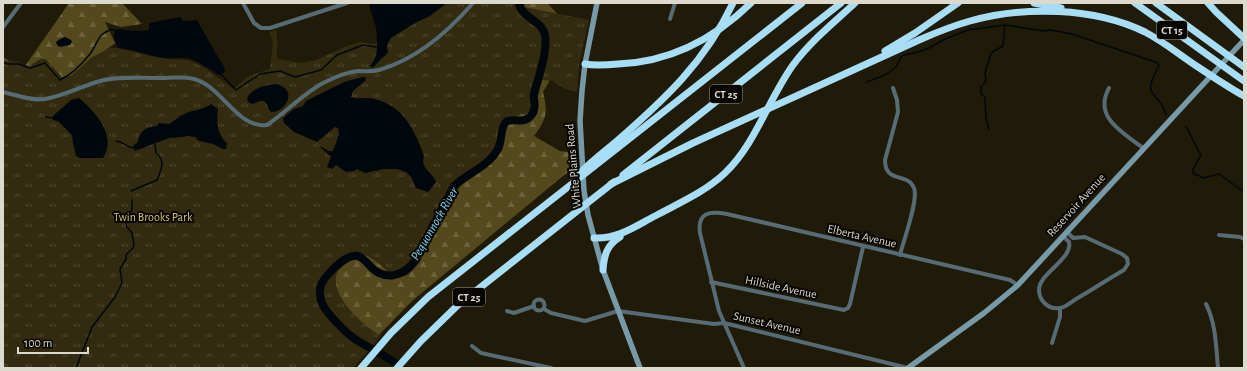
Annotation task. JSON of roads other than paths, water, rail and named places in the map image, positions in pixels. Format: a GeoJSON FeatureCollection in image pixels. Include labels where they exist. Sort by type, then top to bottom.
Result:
{"type":"FeatureCollection","features":[{"type":"Feature","properties":{"kind":"highway"},"geometry":{"type":"LineString","coordinates":[[604,156],[671,91],[702,55],[720,29],[733,3]]}},
{"type":"Feature","properties":{"kind":"highway"},"geometry":{"type":"LineString","coordinates":[[585,64],[630,64],[656,60],[694,45],[716,33],[751,3]]}},
{"type":"Feature","properties":{"kind":"highway","name":"CT 25"},"geometry":{"type":"LineString","coordinates":[[361,368],[388,336],[433,294],[604,156],[802,3]]}},
{"type":"Feature","properties":{"kind":"highway","name":"CT 25"},"geometry":{"type":"LineString","coordinates":[[397,368],[433,328],[458,305],[841,3]]}},
{"type":"Feature","properties":{"kind":"highway"},"geometry":{"type":"LineString","coordinates":[[594,238],[612,237],[630,230],[697,193],[718,179],[738,158],[758,126],[788,72],[803,52],[855,3]]}},
{"type":"Feature","properties":{"kind":"highway"},"geometry":{"type":"LineString","coordinates":[[828,81],[898,43],[958,3]]}},
{"type":"Feature","properties":{"kind":"highway"},"geometry":{"type":"LineString","coordinates":[[1034,3],[1102,17],[1145,32],[1244,96]]}},
{"type":"Feature","properties":{"kind":"highway","name":"CT 15"},"geometry":{"type":"LineString","coordinates":[[1135,3],[1244,81]]}},
{"type":"Feature","properties":{"kind":"highway","name":"CT 15"},"geometry":{"type":"LineString","coordinates":[[1156,3],[1242,66]]}},
{"type":"Feature","properties":{"kind":"highway"},"geometry":{"type":"LineString","coordinates":[[1208,3],[1244,39]]}},
{"type":"Feature","properties":{"kind":"highway"},"geometry":{"type":"LineString","coordinates":[[610,185],[693,143],[828,81],[924,38],[970,21],[991,16],[1044,11],[1102,17]]}},
{"type":"Feature","properties":{"kind":"highway"},"geometry":{"type":"LineString","coordinates":[[603,270],[605,253],[609,246],[630,230]]}},
{"type":"Feature","properties":{"kind":"main road","name":"White Plains Road"},"geometry":{"type":"LineString","coordinates":[[597,3],[585,64],[580,120],[584,192],[603,270],[640,368]]}},
{"type":"Feature","properties":{"kind":"main road","name":"Reservoir Avenue"},"geometry":{"type":"LineString","coordinates":[[908,368],[984,313],[1018,285],[1244,39]]}},
{"type":"Feature","properties":{"kind":"street"},"geometry":{"type":"LineString","coordinates":[[3,27],[21,3]]}},
{"type":"Feature","properties":{"kind":"street"},"geometry":{"type":"LineString","coordinates":[[243,3],[254,23],[261,28],[270,28],[347,3]]}},
{"type":"Feature","properties":{"kind":"street"},"geometry":{"type":"LineString","coordinates":[[3,92],[44,99],[116,78],[180,77],[195,79],[206,84],[249,122],[259,126],[267,125],[323,83],[357,71],[367,72],[385,68],[422,50],[434,41],[473,3]]}},
{"type":"Feature","properties":{"kind":"street"},"geometry":{"type":"LineString","coordinates":[[670,19],[675,3]]}},
{"type":"Feature","properties":{"kind":"street"},"geometry":{"type":"LineString","coordinates":[[893,88],[898,100],[898,112],[885,166],[888,172],[892,175],[907,180],[911,183],[915,194],[900,255]]}},
{"type":"Feature","properties":{"kind":"street"},"geometry":{"type":"LineString","coordinates":[[1110,88],[1104,97],[1104,108],[1108,118],[1114,125],[1143,148]]}},
{"type":"Feature","properties":{"kind":"street","name":"Elberta Avenue"},"geometry":{"type":"LineString","coordinates":[[712,282],[699,223],[701,218],[710,213],[727,214],[863,247],[1010,280],[1018,285]]}},
{"type":"Feature","properties":{"kind":"street"},"geometry":{"type":"LineString","coordinates":[[1065,234],[1073,238],[1086,238],[1122,254],[1127,258],[1128,264],[1124,270],[1060,308],[1050,307],[1046,305],[1041,298],[1039,290],[1044,279],[1069,250],[1069,242],[1065,234]]}},
{"type":"Feature","properties":{"kind":"street"},"geometry":{"type":"LineString","coordinates":[[1219,235],[1240,237],[1244,239]]}},
{"type":"Feature","properties":{"kind":"street","name":"Hillside Avenue"},"geometry":{"type":"LineString","coordinates":[[712,282],[841,310],[846,309],[850,304],[863,247]]}},
{"type":"Feature","properties":{"kind":"street"},"geometry":{"type":"LineString","coordinates":[[712,282],[714,297],[744,368]]}},
{"type":"Feature","properties":{"kind":"street"},"geometry":{"type":"LineString","coordinates":[[507,312],[514,313],[534,306],[537,301],[541,300],[545,305],[544,309]]}},
{"type":"Feature","properties":{"kind":"street"},"geometry":{"type":"LineString","coordinates":[[1206,304],[1212,315],[1218,368]]}},
{"type":"Feature","properties":{"kind":"street"},"geometry":{"type":"LineString","coordinates":[[534,306],[538,311],[544,309],[551,313],[585,321],[618,311]]}},
{"type":"Feature","properties":{"kind":"street"},"geometry":{"type":"LineString","coordinates":[[1052,343],[1060,317],[1060,308]]}},
{"type":"Feature","properties":{"kind":"street","name":"Sunset Avenue"},"geometry":{"type":"LineString","coordinates":[[618,311],[714,324],[724,323],[908,368]]}},
{"type":"Feature","properties":{"kind":"street"},"geometry":{"type":"LineString","coordinates":[[472,346],[481,353],[551,368]]}},
{"type":"Feature","properties":{"kind":"waterway","name":"Pequonnock River"},"geometry":{"type":"LineString","coordinates":[[401,368],[396,363],[347,333],[324,307],[320,294],[321,285],[334,268],[351,256],[360,257],[377,272],[383,275],[394,275],[405,271],[410,267],[454,186],[489,161],[494,155],[499,146],[503,126],[507,121],[524,120],[532,115],[535,107],[534,94],[544,57],[546,42],[543,30],[536,22],[523,12],[519,3]]}},
{"type":"Feature","properties":{"kind":"waterway"},"geometry":{"type":"LineString","coordinates":[[867,82],[887,74],[896,67],[901,57],[904,55],[929,48],[945,39],[968,30],[1005,25],[1044,31],[1051,30],[1072,34],[1158,63],[1159,66],[1153,77],[1151,90],[1160,101],[1166,115]]}},
{"type":"Feature","properties":{"kind":"waterway"},"geometry":{"type":"LineString","coordinates":[[989,129],[986,119],[985,97],[981,94],[981,87],[986,81],[985,73],[992,52],[1003,46],[1005,25]]}},
{"type":"Feature","properties":{"kind":"waterway"},"geometry":{"type":"LineString","coordinates":[[3,62],[7,64],[19,64],[30,68],[45,63],[60,80],[83,62],[93,50],[100,36],[112,29],[116,31]]}},
{"type":"Feature","properties":{"kind":"waterway"},"geometry":{"type":"LineString","coordinates":[[220,73],[236,90],[260,74],[280,71],[295,77],[321,70],[337,55],[363,45],[376,47]]}},
{"type":"Feature","properties":{"kind":"waterway"},"geometry":{"type":"LineString","coordinates":[[46,117],[53,118]]}},
{"type":"Feature","properties":{"kind":"waterway"},"geometry":{"type":"LineString","coordinates":[[1186,127],[1201,155],[1193,169],[1193,173],[1204,178],[1219,174],[1244,192]]}},
{"type":"Feature","properties":{"kind":"waterway"},"geometry":{"type":"LineString","coordinates":[[116,141],[134,148]]}},
{"type":"Feature","properties":{"kind":"waterway"},"geometry":{"type":"LineString","coordinates":[[131,191],[157,180],[162,162],[156,153],[155,144]]}},
{"type":"Feature","properties":{"kind":"waterway"},"geometry":{"type":"LineString","coordinates":[[76,368],[92,327],[115,297],[122,283],[120,269],[126,259],[126,255],[133,248],[134,244],[132,233],[127,227],[125,220],[132,210],[132,200]]}},
{"type":"Feature","properties":{"kind":"park label","name":"Twin Brooks Park"},"geometry":{"type":"Point","coordinates":[153,217]}}]}
